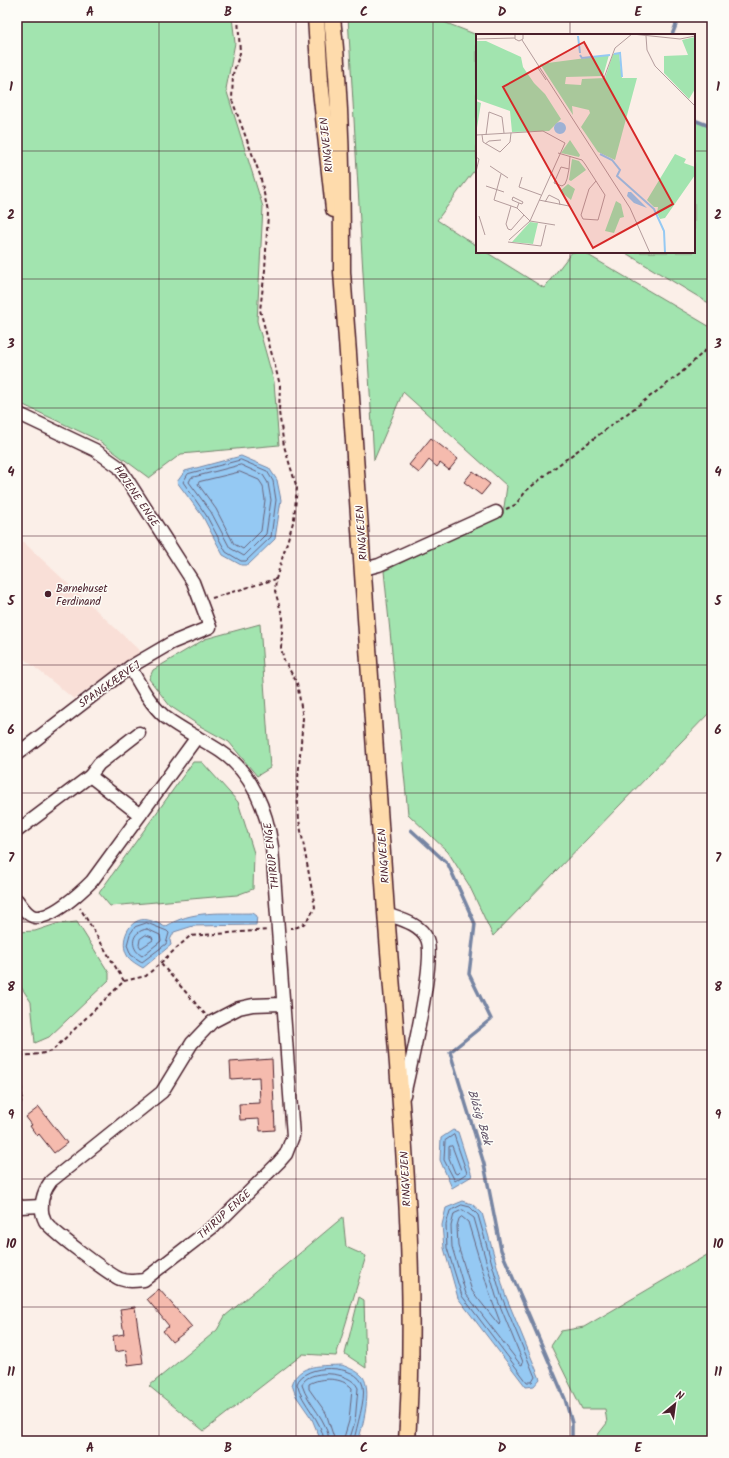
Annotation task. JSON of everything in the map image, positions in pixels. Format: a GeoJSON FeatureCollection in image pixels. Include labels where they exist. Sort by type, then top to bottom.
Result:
{"type":"FeatureCollection","features":[{"type":"Feature","properties":{"kind":"main road","name":"RINGVEJEN"},"geometry":{"type":"LineString","coordinates":[[316,17],[330,184],[342,272],[364,568],[386,914],[401,1106],[411,1318],[411,1378],[407,1441]]}},
{"type":"Feature","properties":{"kind":"main road","name":"RINGVEJEN"},"geometry":{"type":"LineString","coordinates":[[332,17],[342,185],[342,272]]}},
{"type":"Feature","properties":{"kind":"street","name":"HØJENE ENGE"},"geometry":{"type":"LineString","coordinates":[[17,413],[95,450],[119,467],[193,582],[202,602],[210,627]]}},
{"type":"Feature","properties":{"kind":"street"},"geometry":{"type":"LineString","coordinates":[[364,568],[379,565],[496,512]]}},
{"type":"Feature","properties":{"kind":"street","name":"SPANGKÆRVEJ"},"geometry":{"type":"LineString","coordinates":[[17,754],[130,667],[171,643],[210,627]]}},
{"type":"Feature","properties":{"kind":"street","name":"THIRUP ENGE"},"geometry":{"type":"LineString","coordinates":[[42,1206],[46,1221],[60,1235],[119,1279],[131,1282],[144,1280],[218,1223],[282,1158],[290,1145],[293,1136],[269,826],[263,806],[253,787],[241,770],[222,752],[165,717],[147,697],[130,667]]}},
{"type":"Feature","properties":{"kind":"street"},"geometry":{"type":"LineString","coordinates":[[17,831],[90,776],[99,764],[139,733]]}},
{"type":"Feature","properties":{"kind":"street"},"geometry":{"type":"LineString","coordinates":[[17,900],[27,913],[34,917],[57,909],[74,899],[92,881],[197,737]]}},
{"type":"Feature","properties":{"kind":"street"},"geometry":{"type":"LineString","coordinates":[[90,776],[140,815]]}},
{"type":"Feature","properties":{"kind":"street"},"geometry":{"type":"LineString","coordinates":[[386,914],[419,928],[427,938],[430,954],[415,1045],[401,1106]]}},
{"type":"Feature","properties":{"kind":"street"},"geometry":{"type":"LineString","coordinates":[[17,1204],[20,1207],[42,1206],[44,1192],[52,1181],[162,1092],[192,1043],[212,1022],[239,1008],[253,1005],[282,1004]]}},
{"type":"Feature","properties":{"kind":"path"},"geometry":{"type":"LineString","coordinates":[[238,17],[240,53],[233,74],[232,100],[260,175],[268,212],[265,270],[260,310],[280,385],[279,412],[284,446],[297,488],[294,519],[276,579],[275,591],[278,602]]}},
{"type":"Feature","properties":{"kind":"path"},"geometry":{"type":"LineString","coordinates":[[496,512],[515,505],[527,490],[680,374],[712,344]]}},
{"type":"Feature","properties":{"kind":"path"},"geometry":{"type":"LineString","coordinates":[[202,602],[276,579]]}},
{"type":"Feature","properties":{"kind":"path"},"geometry":{"type":"LineString","coordinates":[[20,1056],[52,1051],[124,981],[74,899]]}},
{"type":"Feature","properties":{"kind":"path"},"geometry":{"type":"LineString","coordinates":[[160,964],[212,1022]]}},
{"type":"Feature","properties":{"kind":"path"},"geometry":{"type":"LineString","coordinates":[[17,1003],[22,1100],[17,1110]]}},
{"type":"Feature","properties":{"kind":"shaded area","name":"Børnehuset Ferdinand"},"geometry":{"type":"Polygon","coordinates":[[[17,536],[141,652],[74,699],[17,653],[17,536]]]}},
{"type":"Feature","properties":{"kind":"green space"},"geometry":{"type":"Polygon","coordinates":[[[17,17],[232,17],[235,43],[226,89],[263,207],[257,321],[274,382],[279,445],[181,454],[149,478],[98,440],[17,402],[17,17]]]}},
{"type":"Feature","properties":{"kind":"green space"},"geometry":{"type":"Polygon","coordinates":[[[348,17],[431,17],[476,35],[476,174],[473,172],[437,220],[476,245],[476,253],[488,253],[544,288],[571,253],[585,253],[712,328],[712,710],[493,936],[469,885],[448,852],[408,814],[384,571],[503,514],[507,486],[403,392],[374,460],[348,17]]]}},
{"type":"Feature","properties":{"kind":"green space"},"geometry":{"type":"Polygon","coordinates":[[[695,121],[712,128],[712,305],[626,253],[695,253],[695,121]]]}},
{"type":"Feature","properties":{"kind":"green space"},"geometry":{"type":"Polygon","coordinates":[[[260,624],[270,768],[257,776],[229,742],[200,726],[170,706],[149,679],[153,670],[205,639],[260,624]]]}},
{"type":"Feature","properties":{"kind":"green space"},"geometry":{"type":"Polygon","coordinates":[[[193,762],[202,762],[238,802],[254,853],[253,889],[237,895],[110,906],[99,893],[193,762]]]}},
{"type":"Feature","properties":{"kind":"green space"},"geometry":{"type":"Polygon","coordinates":[[[77,922],[109,973],[109,980],[49,1037],[35,1043],[31,1002],[17,981],[17,932],[35,931],[56,924],[77,922]]]}},
{"type":"Feature","properties":{"kind":"green space"},"geometry":{"type":"Polygon","coordinates":[[[343,1217],[346,1247],[366,1256],[336,1356],[303,1354],[204,1431],[149,1386],[217,1330],[225,1316],[343,1217]]]}},
{"type":"Feature","properties":{"kind":"green space"},"geometry":{"type":"Polygon","coordinates":[[[712,1252],[712,1441],[593,1441],[607,1423],[605,1409],[582,1409],[551,1346],[561,1331],[584,1327],[712,1252]]]}},
{"type":"Feature","properties":{"kind":"green space"},"geometry":{"type":"Polygon","coordinates":[[[359,1297],[364,1300],[366,1368],[345,1354],[359,1297]]]}},
{"type":"Feature","properties":{"kind":"water"},"geometry":{"type":"Polygon","coordinates":[[[241,456],[269,468],[277,480],[281,500],[275,539],[248,565],[241,565],[223,555],[203,517],[177,482],[185,471],[241,456]]]}},
{"type":"Feature","properties":{"kind":"water"},"geometry":{"type":"Polygon","coordinates":[[[219,913],[253,913],[257,916],[256,925],[193,926],[174,932],[170,940],[171,945],[143,968],[129,958],[125,951],[124,944],[127,931],[135,922],[141,920],[152,921],[165,927],[175,921],[197,915],[219,913]]]}},
{"type":"Feature","properties":{"kind":"water"},"geometry":{"type":"Polygon","coordinates":[[[453,1130],[458,1132],[472,1176],[452,1188],[440,1160],[441,1138],[453,1130]]]}},
{"type":"Feature","properties":{"kind":"water"},"geometry":{"type":"Polygon","coordinates":[[[463,1201],[472,1204],[482,1213],[505,1294],[540,1379],[534,1386],[526,1387],[458,1298],[444,1248],[442,1225],[446,1208],[463,1201]]]}},
{"type":"Feature","properties":{"kind":"water"},"geometry":{"type":"Polygon","coordinates":[[[342,1365],[359,1373],[366,1383],[366,1408],[360,1435],[358,1441],[321,1441],[312,1419],[296,1396],[292,1385],[295,1378],[305,1369],[319,1366],[342,1365]]]}},
{"type":"Feature","properties":{"kind":"building"},"geometry":{"type":"Polygon","coordinates":[[[431,438],[458,459],[449,470],[440,463],[437,467],[429,460],[419,473],[409,465],[431,438]]]}},
{"type":"Feature","properties":{"kind":"building"},"geometry":{"type":"Polygon","coordinates":[[[473,471],[490,484],[481,495],[464,482],[473,471]]]}},
{"type":"Feature","properties":{"kind":"building"},"geometry":{"type":"Polygon","coordinates":[[[272,1059],[275,1130],[260,1131],[259,1119],[240,1120],[239,1104],[260,1103],[259,1077],[231,1079],[230,1062],[272,1059]]]}},
{"type":"Feature","properties":{"kind":"building"},"geometry":{"type":"Polygon","coordinates":[[[39,1107],[67,1143],[54,1153],[39,1134],[37,1136],[26,1117],[39,1107]]]}},
{"type":"Feature","properties":{"kind":"building"},"geometry":{"type":"Polygon","coordinates":[[[159,1289],[192,1327],[172,1342],[163,1331],[169,1326],[147,1299],[159,1289]]]}},
{"type":"Feature","properties":{"kind":"building"},"geometry":{"type":"Polygon","coordinates":[[[135,1307],[143,1363],[128,1365],[126,1350],[115,1352],[113,1336],[124,1334],[120,1309],[135,1307]]]}},
{"type":"Feature","properties":{"kind":"waterway"},"geometry":{"type":"LineString","coordinates":[[672,34],[679,17]]}},
{"type":"Feature","properties":{"kind":"waterway"},"geometry":{"type":"LineString","coordinates":[[695,120],[712,127]]}},
{"type":"Feature","properties":{"kind":"waterway","name":"Blåsig Bæk"},"geometry":{"type":"LineString","coordinates":[[411,830],[448,864],[475,924],[469,974],[491,1019],[450,1052],[484,1164],[501,1250],[565,1399],[572,1423],[572,1441]]}},
{"type":"Feature","properties":{"kind":"place","name":"Børnehuset Ferdinand"},"geometry":{"type":"Point","coordinates":[48,594]}}]}
